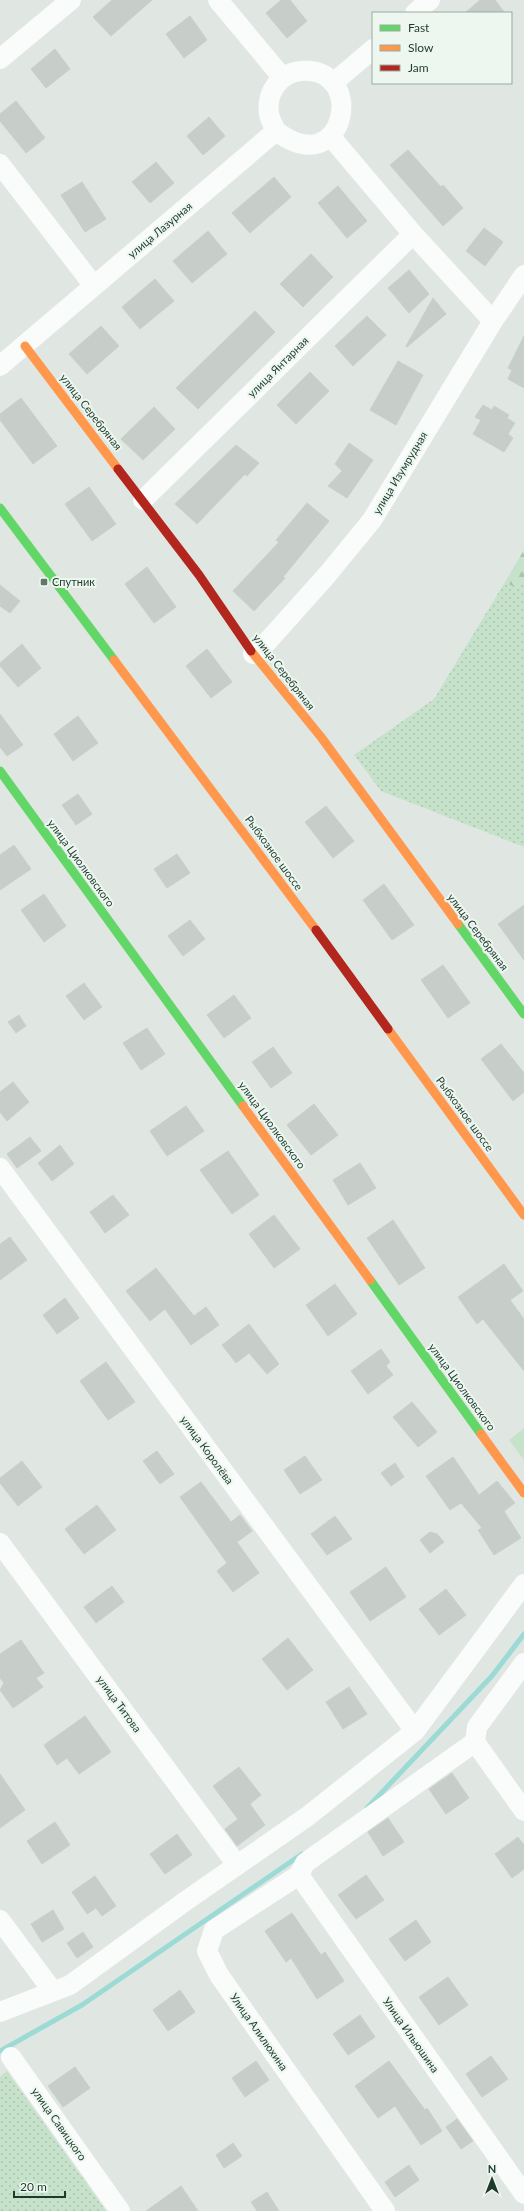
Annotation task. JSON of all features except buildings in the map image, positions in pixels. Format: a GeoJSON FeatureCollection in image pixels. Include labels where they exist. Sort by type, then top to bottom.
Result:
{"type":"FeatureCollection","features":[{"type":"Feature","properties":{"kind":"street"},"geometry":{"type":"LineString","coordinates":[[0,59],[71,0]]}},
{"type":"Feature","properties":{"kind":"street"},"geometry":{"type":"LineString","coordinates":[[218,0],[282,77]]}},
{"type":"Feature","properties":{"kind":"street"},"geometry":{"type":"LineString","coordinates":[[416,12],[430,0]]}},
{"type":"Feature","properties":{"kind":"street"},"geometry":{"type":"LineString","coordinates":[[333,83],[372,49]]}},
{"type":"Feature","properties":{"kind":"street"},"geometry":{"type":"LineString","coordinates":[[308,70],[322,74],[333,83],[341,96],[343,111],[340,125],[331,137],[317,144],[302,145],[288,140],[276,131],[269,115],[269,100],[274,88],[282,77],[295,71],[308,70]]}},
{"type":"Feature","properties":{"kind":"street","name":"улица Лазурная"},"geometry":{"type":"LineString","coordinates":[[0,366],[276,131]]}},
{"type":"Feature","properties":{"kind":"street"},"geometry":{"type":"LineString","coordinates":[[331,137],[413,234],[493,321]]}},
{"type":"Feature","properties":{"kind":"street"},"geometry":{"type":"LineString","coordinates":[[0,164],[94,286]]}},
{"type":"Feature","properties":{"kind":"street","name":"улица Янтарная"},"geometry":{"type":"LineString","coordinates":[[143,500],[413,234]]}},
{"type":"Feature","properties":{"kind":"street","name":"улица Изумрудная"},"geometry":{"type":"LineString","coordinates":[[253,654],[267,642],[317,586],[372,520],[493,321],[524,275]]}},
{"type":"Feature","properties":{"kind":"street","name":"улица Серебряная"},"geometry":{"type":"LineString","coordinates":[[25,346],[199,574],[253,654],[321,737],[524,1014]]}},
{"type":"Feature","properties":{"kind":"street","name":"Рыбхозное шоссе"},"geometry":{"type":"LineString","coordinates":[[2,516],[221,801],[524,1215]]}},
{"type":"Feature","properties":{"kind":"street","name":"улица Циолковского"},"geometry":{"type":"LineString","coordinates":[[0,772],[524,1493]]}},
{"type":"Feature","properties":{"kind":"street","name":"улица Королёва"},"geometry":{"type":"LineString","coordinates":[[0,1168],[415,1731]]}},
{"type":"Feature","properties":{"kind":"street","name":"улица Титова"},"geometry":{"type":"LineString","coordinates":[[0,1543],[237,1865]]}},
{"type":"Feature","properties":{"kind":"street"},"geometry":{"type":"LineString","coordinates":[[0,2012],[52,1990],[70,1985],[308,1816],[415,1731],[524,1584]]}},
{"type":"Feature","properties":{"kind":"street"},"geometry":{"type":"LineString","coordinates":[[524,1663],[477,1727],[475,1742],[524,1811]]}},
{"type":"Feature","properties":{"kind":"street"},"geometry":{"type":"LineString","coordinates":[[299,1875],[305,1863],[475,1742]]}},
{"type":"Feature","properties":{"kind":"street","name":"Улица Ильюшина"},"geometry":{"type":"LineString","coordinates":[[299,1875],[524,2194]]}},
{"type":"Feature","properties":{"kind":"street","name":"Улица Алилюхина"},"geometry":{"type":"LineString","coordinates":[[299,1875],[214,1930],[207,1952],[219,1975],[386,2211]]}},
{"type":"Feature","properties":{"kind":"street"},"geometry":{"type":"LineString","coordinates":[[0,1920],[52,1990]]}},
{"type":"Feature","properties":{"kind":"street","name":"улица Савицкого"},"geometry":{"type":"LineString","coordinates":[[11,2057],[120,2211]]}},
{"type":"Feature","properties":{"kind":"green space"},"geometry":{"type":"Polygon","coordinates":[[[524,550],[524,579],[517,589],[505,582],[524,550]]]}},
{"type":"Feature","properties":{"kind":"green space"},"geometry":{"type":"Polygon","coordinates":[[[524,579],[524,847],[381,791],[354,755],[434,699],[505,582],[517,589],[524,579]]]}},
{"type":"Feature","properties":{"kind":"green space"},"geometry":{"type":"Polygon","coordinates":[[[524,1428],[524,1460],[509,1440],[524,1428]]]}},
{"type":"Feature","properties":{"kind":"green space"},"geometry":{"type":"Polygon","coordinates":[[[7,2071],[106,2211],[0,2211],[0,2077],[7,2071]]]}},
{"type":"Feature","properties":{"kind":"waterway"},"geometry":{"type":"LineString","coordinates":[[367,1808],[492,1676],[524,1634]]}},
{"type":"Feature","properties":{"kind":"waterway"},"geometry":{"type":"LineString","coordinates":[[0,2051],[82,2005],[302,1854]]}},
{"type":"Feature","properties":{"kind":"traffic: fast"},"geometry":{"type":"LineString","coordinates":[[0,508],[114,660]]}},
{"type":"Feature","properties":{"kind":"traffic: fast"},"geometry":{"type":"LineString","coordinates":[[0,771],[243,1106]]}},
{"type":"Feature","properties":{"kind":"traffic: fast"},"geometry":{"type":"LineString","coordinates":[[458,924],[524,1014]]}},
{"type":"Feature","properties":{"kind":"traffic: fast"},"geometry":{"type":"LineString","coordinates":[[370,1280],[481,1434]]}},
{"type":"Feature","properties":{"kind":"traffic: slow"},"geometry":{"type":"LineString","coordinates":[[25,346],[118,469]]}},
{"type":"Feature","properties":{"kind":"traffic: slow"},"geometry":{"type":"LineString","coordinates":[[251,651],[321,737],[458,924]]}},
{"type":"Feature","properties":{"kind":"traffic: slow"},"geometry":{"type":"LineString","coordinates":[[114,660],[316,930]]}},
{"type":"Feature","properties":{"kind":"traffic: slow"},"geometry":{"type":"LineString","coordinates":[[388,1029],[524,1215]]}},
{"type":"Feature","properties":{"kind":"traffic: slow"},"geometry":{"type":"LineString","coordinates":[[243,1106],[370,1280]]}},
{"type":"Feature","properties":{"kind":"traffic: slow"},"geometry":{"type":"LineString","coordinates":[[481,1434],[524,1493]]}},
{"type":"Feature","properties":{"kind":"traffic: jam"},"geometry":{"type":"LineString","coordinates":[[118,469],[199,575],[251,651]]}},
{"type":"Feature","properties":{"kind":"traffic: jam"},"geometry":{"type":"LineString","coordinates":[[316,930],[388,1029]]}},
{"type":"Feature","properties":{"kind":"place","name":"Спутник"},"geometry":{"type":"Point","coordinates":[44,582]}}]}
